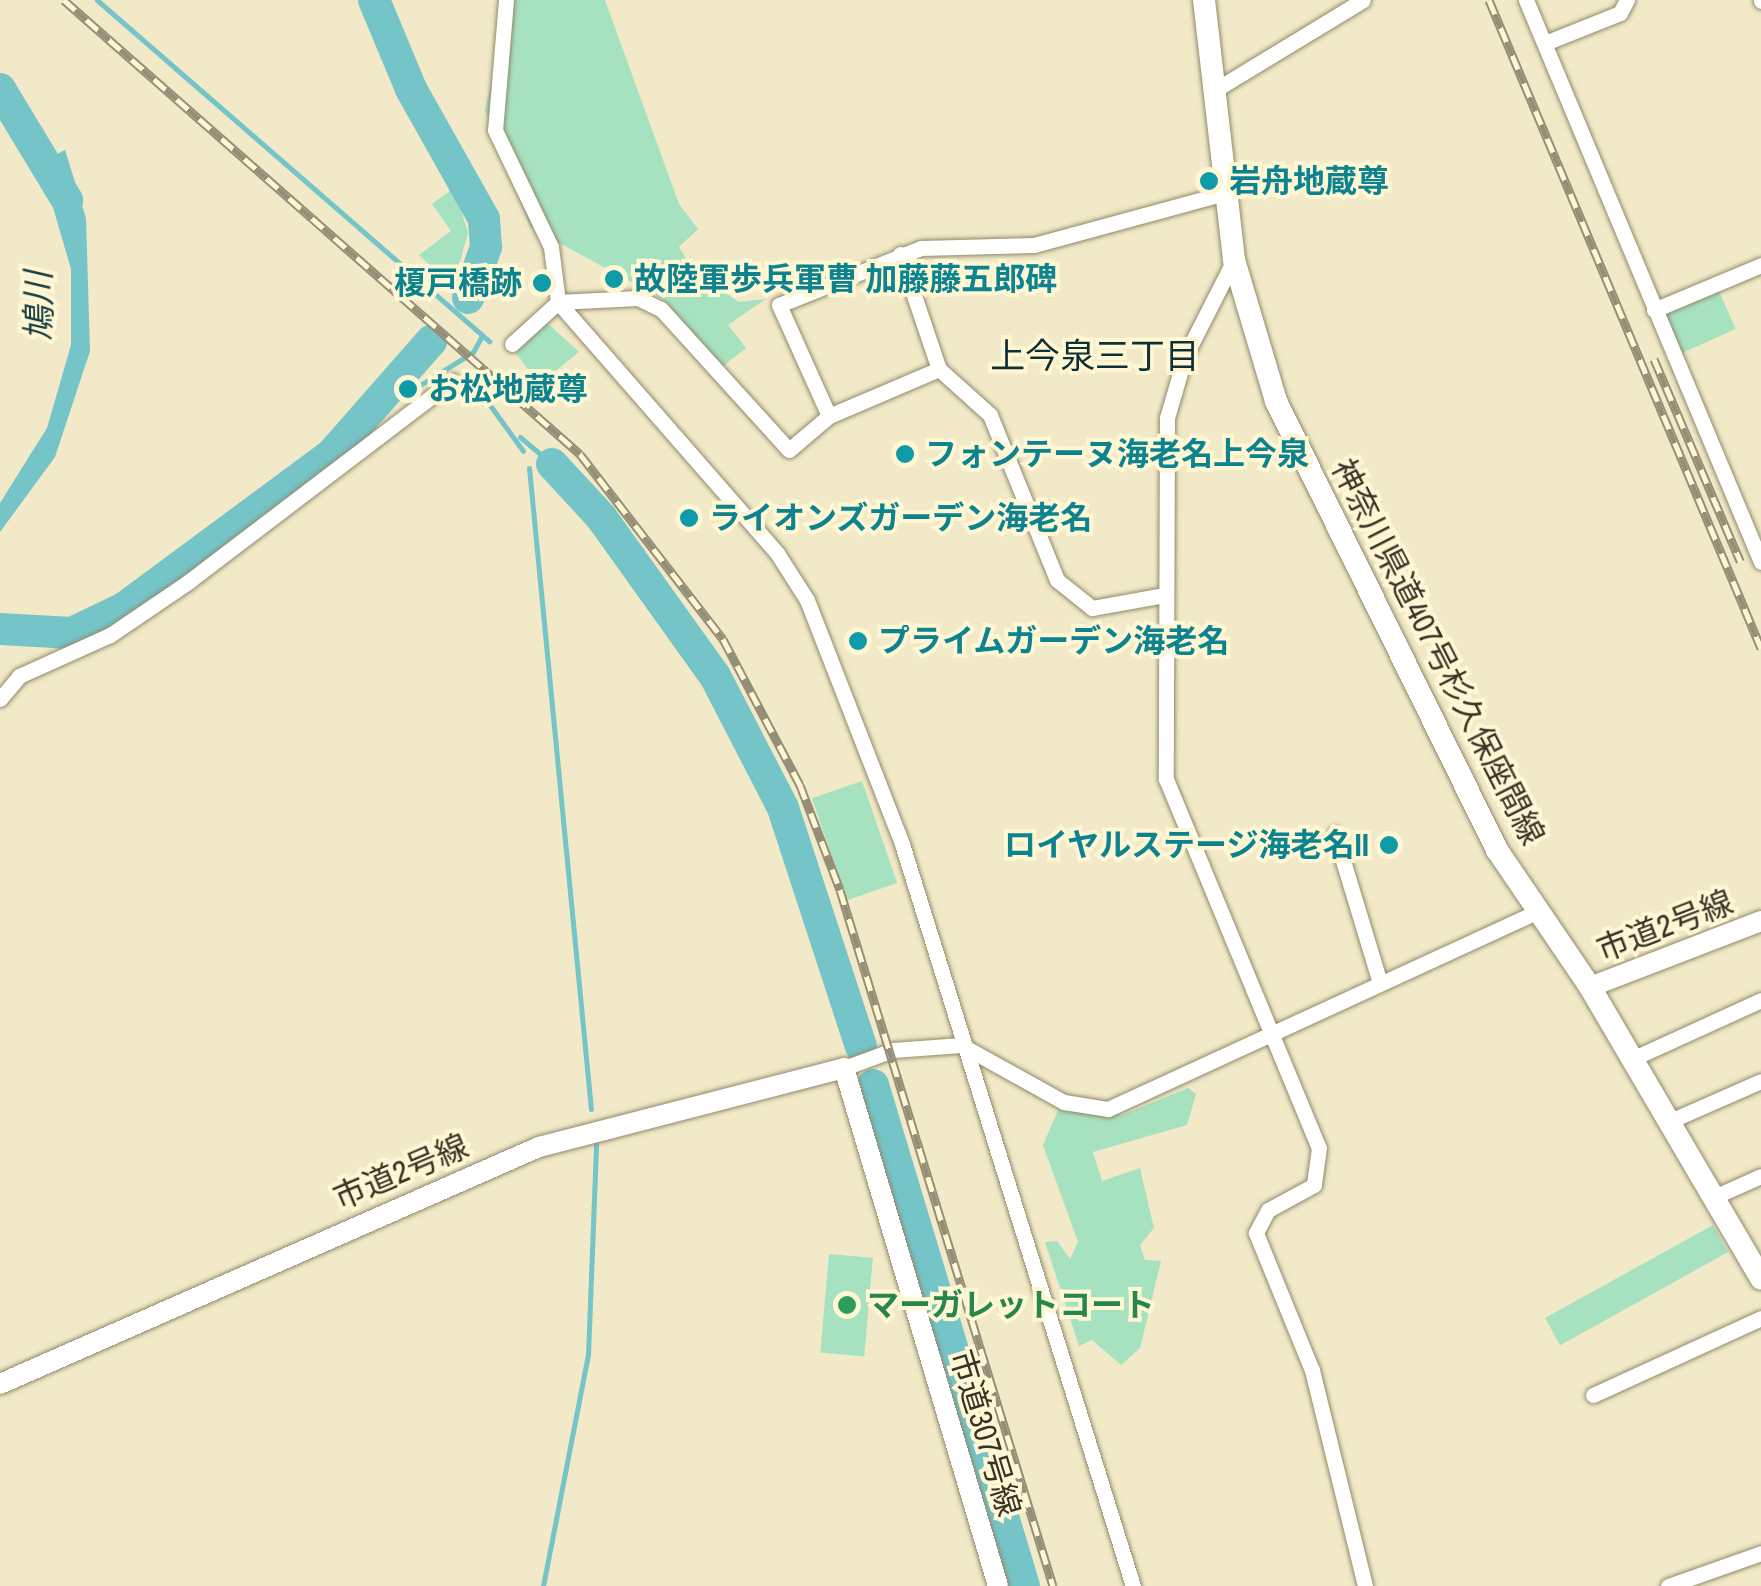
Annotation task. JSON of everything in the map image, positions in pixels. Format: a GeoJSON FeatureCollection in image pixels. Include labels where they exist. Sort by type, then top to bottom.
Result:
{"type":"FeatureCollection","features":[{"type":"Feature","properties":{"kind":"main road","name":"神奈川県道407号杉久保座間線"},"geometry":{"type":"LineString","coordinates":[[1204,0],[1234,260],[1276,401],[1497,850],[1634,1058],[1761,1278]]}},
{"type":"Feature","properties":{"kind":"street"},"geometry":{"type":"LineString","coordinates":[[506,0],[495,130],[550,247],[558,302],[734,504],[814,617],[902,844],[961,1045],[1133,1586]]}},
{"type":"Feature","properties":{"kind":"street"},"geometry":{"type":"LineString","coordinates":[[1215,90],[1363,0]]}},
{"type":"Feature","properties":{"kind":"street"},"geometry":{"type":"LineString","coordinates":[[1526,0],[1654,310],[1755,532],[1761,562]]}},
{"type":"Feature","properties":{"kind":"street"},"geometry":{"type":"LineString","coordinates":[[1545,44],[1624,6]]}},
{"type":"Feature","properties":{"kind":"street"},"geometry":{"type":"LineString","coordinates":[[829,416],[780,305],[900,254],[1034,245],[1226,192]]}},
{"type":"Feature","properties":{"kind":"street"},"geometry":{"type":"LineString","coordinates":[[900,254],[939,370],[990,415],[1056,580],[1074,599],[1112,609],[1164,595]]}},
{"type":"Feature","properties":{"kind":"street"},"geometry":{"type":"LineString","coordinates":[[1234,260],[1174,385],[1164,595],[1166,779],[1321,1163],[1314,1184],[1268,1210],[1256,1233],[1312,1370],[1364,1586]]}},
{"type":"Feature","properties":{"kind":"street"},"geometry":{"type":"LineString","coordinates":[[1654,310],[1761,265]]}},
{"type":"Feature","properties":{"kind":"street"},"geometry":{"type":"LineString","coordinates":[[512,344],[558,302],[610,294],[661,309],[789,450],[829,416],[939,370]]}},
{"type":"Feature","properties":{"kind":"street"},"geometry":{"type":"LineString","coordinates":[[0,699],[46,661],[138,617],[452,382]]}},
{"type":"Feature","properties":{"kind":"street"},"geometry":{"type":"LineString","coordinates":[[1335,834],[1380,983]]}},
{"type":"Feature","properties":{"kind":"street"},"geometry":{"type":"LineString","coordinates":[[844,1068],[893,1050],[961,1045],[1064,1102],[1108,1109],[1538,910]]}},
{"type":"Feature","properties":{"kind":"street","name":"市道2号線"},"geometry":{"type":"LineString","coordinates":[[1590,987],[1761,921]]}},
{"type":"Feature","properties":{"kind":"street"},"geometry":{"type":"LineString","coordinates":[[1634,1058],[1761,1000]]}},
{"type":"Feature","properties":{"kind":"street","name":"市道2号線"},"geometry":{"type":"LineString","coordinates":[[0,1384],[539,1147],[844,1068]]}},
{"type":"Feature","properties":{"kind":"street","name":"市道307号線"},"geometry":{"type":"LineString","coordinates":[[844,1068],[998,1586]]}},
{"type":"Feature","properties":{"kind":"street"},"geometry":{"type":"LineString","coordinates":[[1670,1121],[1761,1081]]}},
{"type":"Feature","properties":{"kind":"street"},"geometry":{"type":"LineString","coordinates":[[1714,1197],[1761,1176]]}},
{"type":"Feature","properties":{"kind":"street"},"geometry":{"type":"LineString","coordinates":[[1593,1394],[1761,1318]]}},
{"type":"Feature","properties":{"kind":"street"},"geometry":{"type":"LineString","coordinates":[[1668,1586],[1761,1552]]}},
{"type":"Feature","properties":{"kind":"green space"},"geometry":{"type":"Polygon","coordinates":[[[511,0],[605,0],[679,204],[698,229],[679,247],[696,274],[739,302],[766,299],[728,325],[746,348],[722,367],[664,300],[530,227],[485,110],[511,0]]]}},
{"type":"Feature","properties":{"kind":"green space"},"geometry":{"type":"Polygon","coordinates":[[[454,188],[468,233],[453,287],[419,255],[451,231],[432,204],[454,188]]]}},
{"type":"Feature","properties":{"kind":"green space"},"geometry":{"type":"Polygon","coordinates":[[[1717,287],[1736,329],[1676,355],[1658,313],[1717,287]]]}},
{"type":"Feature","properties":{"kind":"green space"},"geometry":{"type":"Polygon","coordinates":[[[543,319],[579,352],[539,384],[512,348],[543,319]]]}},
{"type":"Feature","properties":{"kind":"green space"},"geometry":{"type":"Polygon","coordinates":[[[862,781],[897,883],[847,900],[812,798],[862,781]]]}},
{"type":"Feature","properties":{"kind":"green space"},"geometry":{"type":"Polygon","coordinates":[[[1188,1088],[1196,1094],[1187,1125],[1093,1152],[1102,1181],[1140,1168],[1154,1228],[1140,1245],[1145,1260],[1161,1261],[1140,1348],[1121,1365],[1092,1340],[1079,1346],[1045,1242],[1057,1241],[1070,1259],[1078,1242],[1043,1145],[1059,1108],[1122,1115],[1188,1088]]]}},
{"type":"Feature","properties":{"kind":"green space"},"geometry":{"type":"Polygon","coordinates":[[[1713,1225],[1728,1252],[1560,1345],[1545,1318],[1713,1225]]]}},
{"type":"Feature","properties":{"kind":"green space","name":"マーガレットコート"},"geometry":{"type":"Polygon","coordinates":[[[829,1254],[873,1258],[864,1356],[820,1353],[829,1254]]]}},
{"type":"Feature","properties":{"kind":"water"},"geometry":{"type":"Polygon","coordinates":[[[65,150],[86,218],[90,351],[55,457],[0,532],[0,503],[47,428],[71,345],[71,269],[40,163],[65,150]]]}},
{"type":"Feature","properties":{"kind":"waterway"},"geometry":{"type":"LineString","coordinates":[[97,0],[489,341]]}},
{"type":"Feature","properties":{"kind":"waterway"},"geometry":{"type":"LineString","coordinates":[[374,0],[411,89],[484,219],[486,247],[468,298]]}},
{"type":"Feature","properties":{"kind":"waterway","name":"鳩川"},"geometry":{"type":"LineString","coordinates":[[0,89],[67,200]]}},
{"type":"Feature","properties":{"kind":"waterway"},"geometry":{"type":"LineString","coordinates":[[402,373],[417,387],[473,352],[482,336]]}},
{"type":"Feature","properties":{"kind":"waterway"},"geometry":{"type":"LineString","coordinates":[[0,629],[72,633],[124,608],[331,455],[431,341]]}},
{"type":"Feature","properties":{"kind":"waterway"},"geometry":{"type":"LineString","coordinates":[[476,386],[523,451]]}},
{"type":"Feature","properties":{"kind":"waterway"},"geometry":{"type":"LineString","coordinates":[[520,437],[552,464]]}},
{"type":"Feature","properties":{"kind":"waterway"},"geometry":{"type":"LineString","coordinates":[[552,464],[601,517],[715,676],[783,808],[861,1047]]}},
{"type":"Feature","properties":{"kind":"waterway"},"geometry":{"type":"LineString","coordinates":[[529,468],[591,1109]]}},
{"type":"Feature","properties":{"kind":"waterway"},"geometry":{"type":"LineString","coordinates":[[873,1085],[1024,1586]]}},
{"type":"Feature","properties":{"kind":"waterway"},"geometry":{"type":"LineString","coordinates":[[543,1586],[588,1355],[596,1144]]}},
{"type":"Feature","properties":{"kind":"railway"},"geometry":{"type":"LineString","coordinates":[[64,0],[580,454],[723,639],[800,785],[840,890],[1053,1586]]}},
{"type":"Feature","properties":{"kind":"railway"},"geometry":{"type":"LineString","coordinates":[[1489,0],[1761,648]]}},
{"type":"Feature","properties":{"kind":"railway"},"geometry":{"type":"LineString","coordinates":[[1654,359],[1740,561]]}},
{"type":"Feature","properties":{"kind":"place","name":"岩舟地蔵尊"},"geometry":{"type":"Point","coordinates":[1209,181]}},
{"type":"Feature","properties":{"kind":"place","name":"故陸軍歩兵軍曹 加藤藤五郎碑"},"geometry":{"type":"Point","coordinates":[614,279]}},
{"type":"Feature","properties":{"kind":"place","name":"榎戸橋跡"},"geometry":{"type":"Point","coordinates":[542,283]}},
{"type":"Feature","properties":{"kind":"place","name":"お松地蔵尊"},"geometry":{"type":"Point","coordinates":[408,389]}},
{"type":"Feature","properties":{"kind":"place","name":"フォンテーヌ海老名上今泉"},"geometry":{"type":"Point","coordinates":[905,454]}},
{"type":"Feature","properties":{"kind":"place","name":"ライオンズガーデン海老名"},"geometry":{"type":"Point","coordinates":[689,518]}},
{"type":"Feature","properties":{"kind":"place","name":"プライムガーデン海老名"},"geometry":{"type":"Point","coordinates":[858,641]}},
{"type":"Feature","properties":{"kind":"place","name":"ロイヤルステージ海老名II"},"geometry":{"type":"Point","coordinates":[1389,845]}},
{"type":"Feature","properties":{"kind":"place","name":"マーガレットコート"},"geometry":{"type":"Point","coordinates":[847,1305]}},
{"type":"Feature","properties":{"kind":"district","name":"上今泉三丁目"},"geometry":{"type":"Point","coordinates":[1095,356]}}]}
